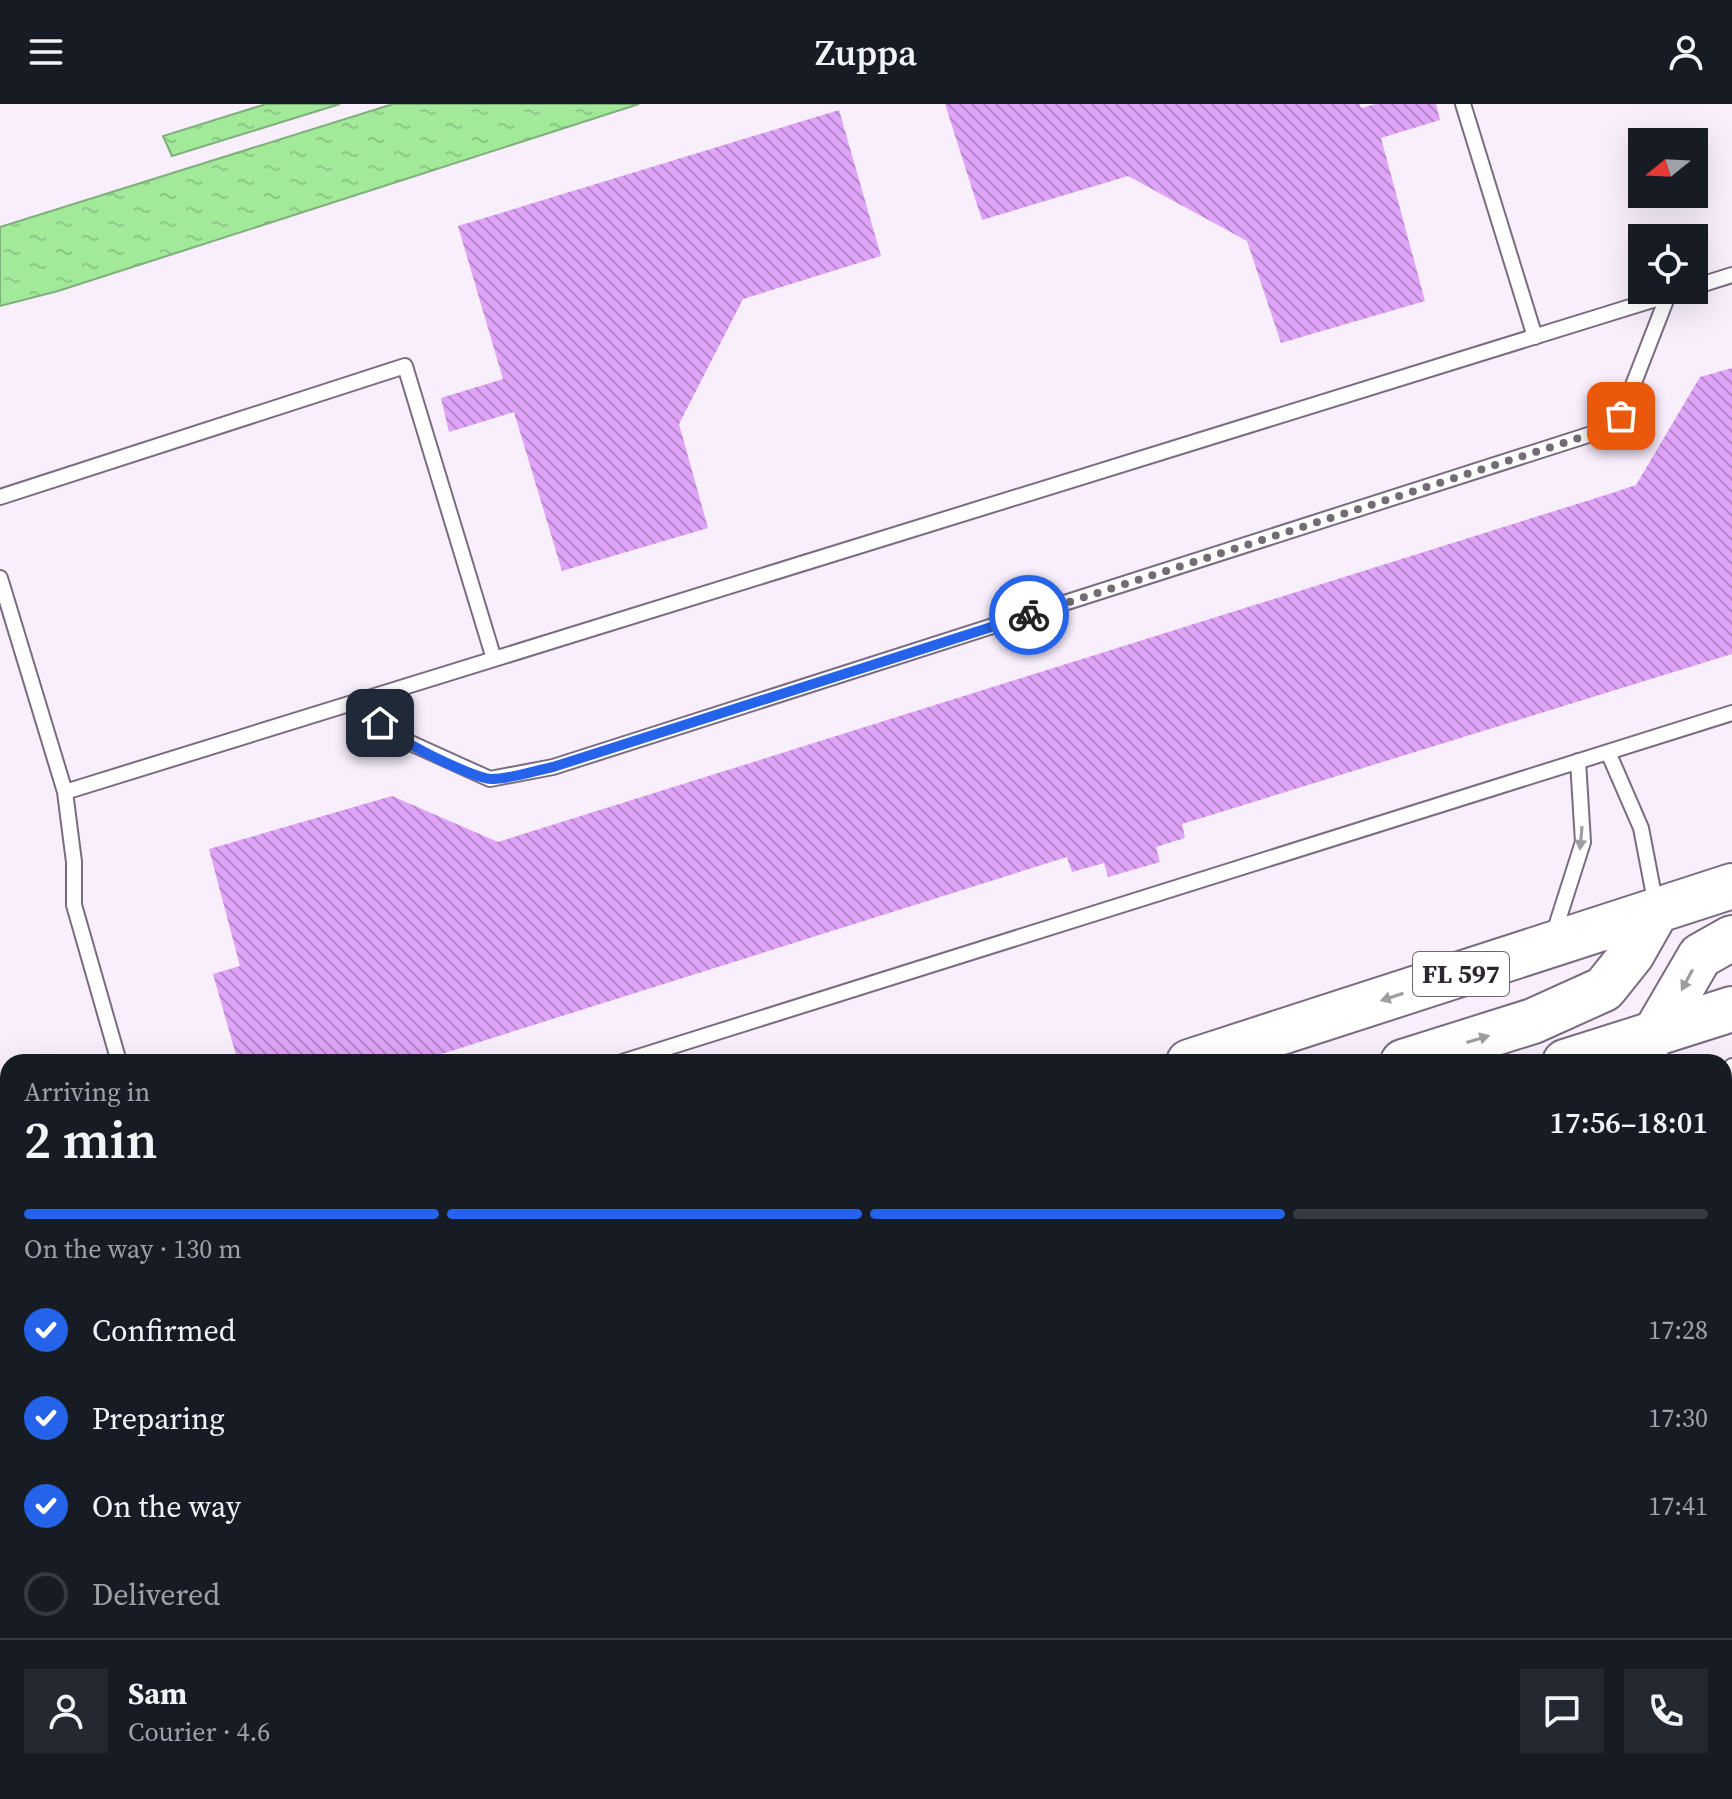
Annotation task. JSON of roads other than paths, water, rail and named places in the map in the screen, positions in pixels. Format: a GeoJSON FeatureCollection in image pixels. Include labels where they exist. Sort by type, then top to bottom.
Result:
{"type":"FeatureCollection","features":[{"type":"Feature","properties":{"kind":"main road","name":"FL 597"},"geometry":{"type":"LineString","coordinates":[[1214,1054],[1732,886]]}},
{"type":"Feature","properties":{"kind":"main road"},"geometry":{"type":"LineString","coordinates":[[1428,1054],[1533,1021],[1604,989],[1632,954],[1657,910]]}},
{"type":"Feature","properties":{"kind":"main road"},"geometry":{"type":"LineString","coordinates":[[1658,1048],[1700,956],[1732,938]]}},
{"type":"Feature","properties":{"kind":"main road"},"geometry":{"type":"LineString","coordinates":[[1618,1054],[1658,1048],[1732,1009]]}},
{"type":"Feature","properties":{"kind":"lane"},"geometry":{"type":"LineString","coordinates":[[1463,104],[1535,337]]}},
{"type":"Feature","properties":{"kind":"lane"},"geometry":{"type":"LineString","coordinates":[[1708,283],[1732,275]]}},
{"type":"Feature","properties":{"kind":"lane"},"geometry":{"type":"LineString","coordinates":[[65,792],[1640,304]]}},
{"type":"Feature","properties":{"kind":"lane"},"geometry":{"type":"LineString","coordinates":[[376,696],[380,723],[386,732],[475,773],[490,779],[553,767],[1607,429],[1621,416],[1665,304]]}},
{"type":"Feature","properties":{"kind":"lane"},"geometry":{"type":"LineString","coordinates":[[0,497],[405,366],[494,659]]}},
{"type":"Feature","properties":{"kind":"lane"},"geometry":{"type":"LineString","coordinates":[[0,578],[65,792],[74,862],[74,905],[117,1054]]}},
{"type":"Feature","properties":{"kind":"lane"},"geometry":{"type":"LineString","coordinates":[[647,1054],[1732,713]]}},
{"type":"Feature","properties":{"kind":"lane"},"geometry":{"type":"LineString","coordinates":[[1608,752],[1641,828],[1657,910]]}},
{"type":"Feature","properties":{"kind":"lane"},"geometry":{"type":"LineString","coordinates":[[1550,946],[1583,842],[1578,761]]}},
{"type":"Feature","properties":{"kind":"water"},"geometry":{"type":"Polygon","coordinates":[[[266,104],[340,104],[172,156],[163,136],[266,104]]]}},
{"type":"Feature","properties":{"kind":"water"},"geometry":{"type":"Polygon","coordinates":[[[393,104],[639,104],[58,291],[0,306],[0,227],[393,104]]]}}]}
